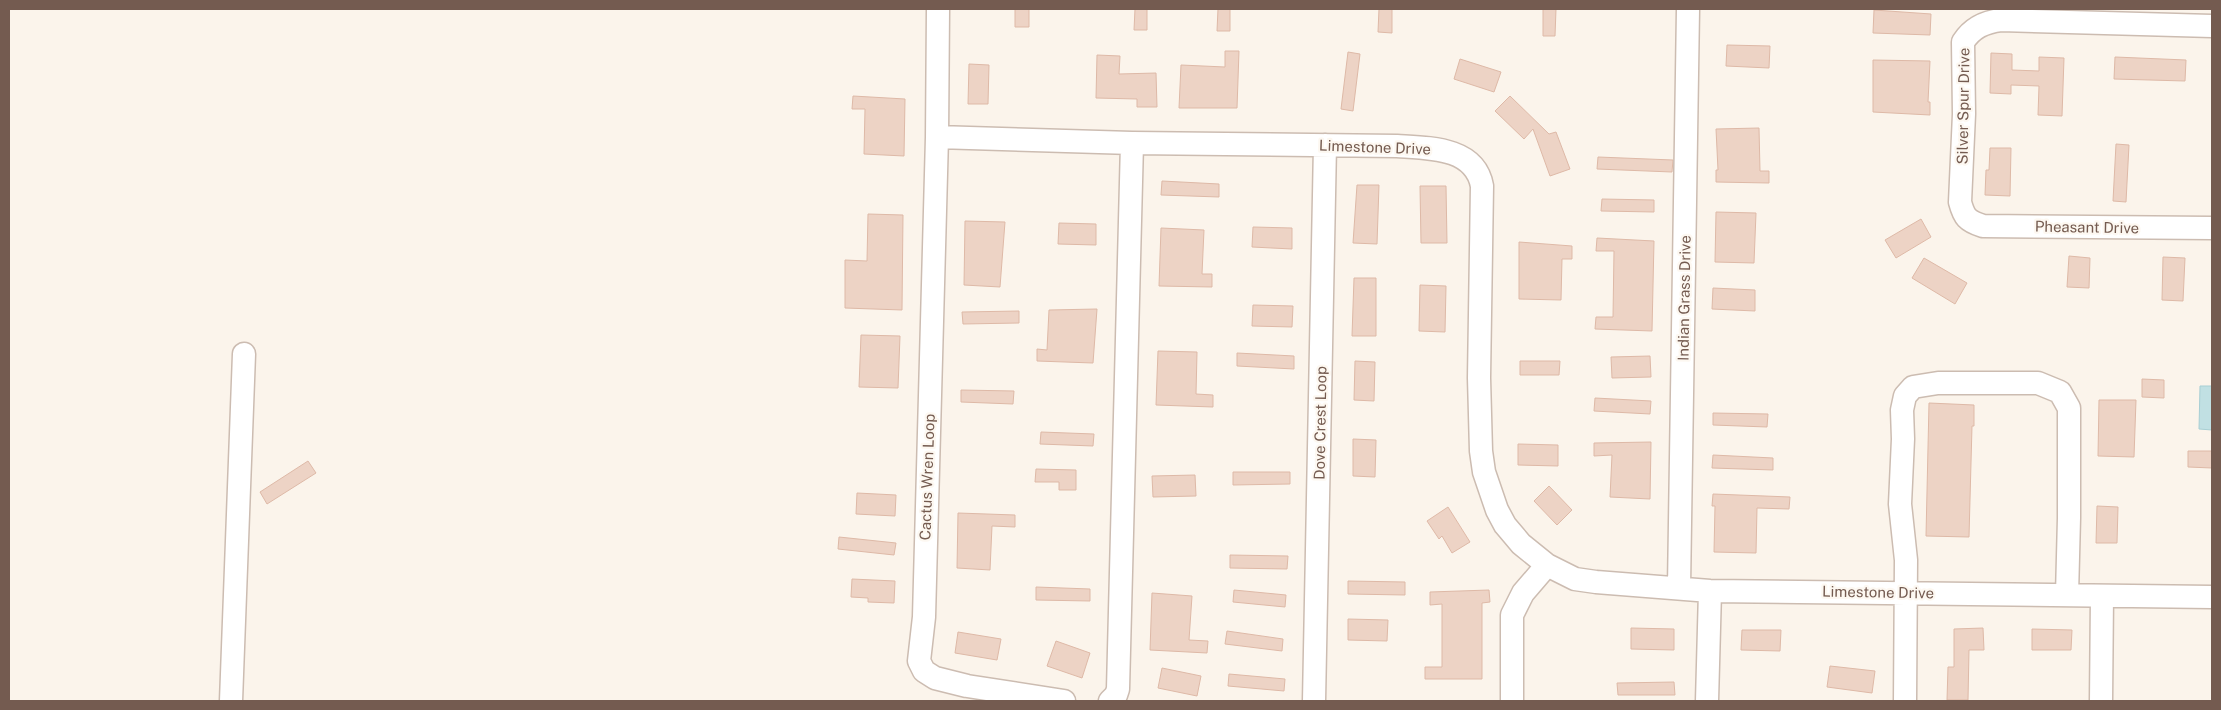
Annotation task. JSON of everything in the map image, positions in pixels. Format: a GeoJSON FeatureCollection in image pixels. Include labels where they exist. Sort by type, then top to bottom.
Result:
{"type":"FeatureCollection","features":[{"type":"Feature","properties":{"kind":"street"},"geometry":{"type":"LineString","coordinates":[[938,9],[938,137]]}},
{"type":"Feature","properties":{"kind":"street","name":"Indian Grass Drive"},"geometry":{"type":"LineString","coordinates":[[1679,587],[1688,9]]}},
{"type":"Feature","properties":{"kind":"street","name":"Silver Spur Drive"},"geometry":{"type":"LineString","coordinates":[[1964,216],[1960,202],[1964,114],[1963,42],[1976,28],[1987,22],[2001,20],[2212,26]]}},
{"type":"Feature","properties":{"kind":"street","name":"Limestone Drive"},"geometry":{"type":"LineString","coordinates":[[938,137],[1132,143],[1397,146],[1433,148],[1462,157],[1480,173],[1482,194],[1479,378],[1481,451],[1484,472],[1497,510],[1505,525],[1521,544],[1546,566],[1576,579],[1710,591],[2212,597]]}},
{"type":"Feature","properties":{"kind":"street","name":"Cactus Wren Loop"},"geometry":{"type":"LineString","coordinates":[[938,137],[924,617],[919,661],[924,671],[944,681],[1064,701]]}},
{"type":"Feature","properties":{"kind":"street"},"geometry":{"type":"LineString","coordinates":[[1110,701],[1116,695],[1118,689],[1132,143]]}},
{"type":"Feature","properties":{"kind":"street","name":"Dove Crest Loop"},"geometry":{"type":"LineString","coordinates":[[1314,701],[1325,145]]}},
{"type":"Feature","properties":{"kind":"street","name":"Pheasant Drive"},"geometry":{"type":"LineString","coordinates":[[1964,216],[1982,226],[2212,228]]}},
{"type":"Feature","properties":{"kind":"street"},"geometry":{"type":"LineString","coordinates":[[231,701],[244,354]]}},
{"type":"Feature","properties":{"kind":"street"},"geometry":{"type":"LineString","coordinates":[[1905,701],[1906,560],[1900,504],[1903,438],[1902,410],[1905,396],[1913,387],[1938,383],[2038,383],[2060,392],[2069,408],[2070,518],[2067,595]]}},
{"type":"Feature","properties":{"kind":"street"},"geometry":{"type":"LineString","coordinates":[[1512,701],[1512,616],[1524,593],[1546,566]]}},
{"type":"Feature","properties":{"kind":"street"},"geometry":{"type":"LineString","coordinates":[[1707,701],[1710,591]]}},
{"type":"Feature","properties":{"kind":"street"},"geometry":{"type":"LineString","coordinates":[[2101,701],[2102,596]]}},
{"type":"Feature","properties":{"kind":"water"},"geometry":{"type":"Polygon","coordinates":[[[2200,386],[2212,386],[2212,430],[2199,429],[2200,386]]]}},
{"type":"Feature","properties":{"kind":"building"},"geometry":{"type":"Polygon","coordinates":[[[1015,9],[1029,9],[1029,27],[1015,27],[1015,9]]]}},
{"type":"Feature","properties":{"kind":"building"},"geometry":{"type":"Polygon","coordinates":[[[1135,9],[1147,9],[1147,30],[1134,30],[1135,9]]]}},
{"type":"Feature","properties":{"kind":"building"},"geometry":{"type":"Polygon","coordinates":[[[1218,9],[1230,9],[1230,31],[1217,31],[1218,9]]]}},
{"type":"Feature","properties":{"kind":"building"},"geometry":{"type":"Polygon","coordinates":[[[1379,9],[1392,9],[1392,33],[1378,32],[1379,9]]]}},
{"type":"Feature","properties":{"kind":"building"},"geometry":{"type":"Polygon","coordinates":[[[1543,9],[1556,9],[1555,36],[1543,36],[1543,9]]]}},
{"type":"Feature","properties":{"kind":"building"},"geometry":{"type":"Polygon","coordinates":[[[1874,10],[1931,14],[1930,35],[1873,33],[1874,10]]]}},
{"type":"Feature","properties":{"kind":"building"},"geometry":{"type":"Polygon","coordinates":[[[1727,45],[1770,46],[1769,68],[1726,66],[1727,45]]]}},
{"type":"Feature","properties":{"kind":"building"},"geometry":{"type":"Polygon","coordinates":[[[1225,51],[1239,51],[1237,108],[1179,108],[1181,65],[1225,67],[1225,51]]]}},
{"type":"Feature","properties":{"kind":"building"},"geometry":{"type":"Polygon","coordinates":[[[1348,52],[1360,54],[1353,111],[1341,109],[1348,52]]]}},
{"type":"Feature","properties":{"kind":"building"},"geometry":{"type":"Polygon","coordinates":[[[1991,53],[2012,54],[2012,70],[2039,71],[2039,57],[2064,58],[2062,116],[2038,115],[2039,86],[2011,85],[2011,94],[1990,93],[1991,53]]]}},
{"type":"Feature","properties":{"kind":"building"},"geometry":{"type":"Polygon","coordinates":[[[1097,55],[1120,56],[1119,74],[1156,73],[1157,107],[1137,107],[1137,99],[1096,98],[1097,55]]]}},
{"type":"Feature","properties":{"kind":"building"},"geometry":{"type":"Polygon","coordinates":[[[2115,57],[2186,60],[2185,81],[2114,79],[2115,57]]]}},
{"type":"Feature","properties":{"kind":"building"},"geometry":{"type":"Polygon","coordinates":[[[1460,59],[1501,72],[1494,92],[1454,79],[1460,59]]]}},
{"type":"Feature","properties":{"kind":"building"},"geometry":{"type":"Polygon","coordinates":[[[1873,60],[1930,61],[1928,102],[1930,102],[1930,115],[1873,112],[1873,60]]]}},
{"type":"Feature","properties":{"kind":"building"},"geometry":{"type":"Polygon","coordinates":[[[969,64],[989,65],[988,104],[968,104],[969,64]]]}},
{"type":"Feature","properties":{"kind":"building"},"geometry":{"type":"Polygon","coordinates":[[[853,96],[905,99],[904,156],[864,154],[865,109],[852,109],[853,96]]]}},
{"type":"Feature","properties":{"kind":"building"},"geometry":{"type":"Polygon","coordinates":[[[1510,96],[1549,134],[1556,132],[1570,169],[1550,176],[1533,129],[1524,139],[1495,111],[1510,96]]]}},
{"type":"Feature","properties":{"kind":"building"},"geometry":{"type":"Polygon","coordinates":[[[1759,128],[1760,171],[1769,171],[1769,183],[1716,182],[1716,170],[1718,170],[1716,129],[1759,128]]]}},
{"type":"Feature","properties":{"kind":"building"},"geometry":{"type":"Polygon","coordinates":[[[2116,144],[2129,145],[2126,202],[2113,201],[2116,144]]]}},
{"type":"Feature","properties":{"kind":"building"},"geometry":{"type":"Polygon","coordinates":[[[1990,148],[2011,148],[2010,196],[1985,195],[1986,170],[1989,170],[1990,148]]]}},
{"type":"Feature","properties":{"kind":"building"},"geometry":{"type":"Polygon","coordinates":[[[1598,157],[1673,160],[1672,172],[1597,169],[1598,157]]]}},
{"type":"Feature","properties":{"kind":"building"},"geometry":{"type":"Polygon","coordinates":[[[1162,181],[1219,184],[1219,197],[1161,195],[1162,181]]]}},
{"type":"Feature","properties":{"kind":"building"},"geometry":{"type":"Polygon","coordinates":[[[1357,185],[1379,185],[1377,244],[1353,243],[1357,185]]]}},
{"type":"Feature","properties":{"kind":"building"},"geometry":{"type":"Polygon","coordinates":[[[1420,186],[1446,186],[1447,243],[1421,243],[1420,186]]]}},
{"type":"Feature","properties":{"kind":"building"},"geometry":{"type":"Polygon","coordinates":[[[1602,199],[1654,200],[1654,212],[1601,211],[1602,199]]]}},
{"type":"Feature","properties":{"kind":"building"},"geometry":{"type":"Polygon","coordinates":[[[1716,212],[1756,213],[1754,263],[1715,262],[1716,212]]]}},
{"type":"Feature","properties":{"kind":"building"},"geometry":{"type":"Polygon","coordinates":[[[868,214],[903,215],[902,310],[845,308],[845,260],[867,261],[868,214]]]}},
{"type":"Feature","properties":{"kind":"building"},"geometry":{"type":"Polygon","coordinates":[[[1921,219],[1931,237],[1896,258],[1885,240],[1921,219]]]}},
{"type":"Feature","properties":{"kind":"building"},"geometry":{"type":"Polygon","coordinates":[[[965,221],[1005,222],[1000,287],[964,285],[965,221]]]}},
{"type":"Feature","properties":{"kind":"building"},"geometry":{"type":"Polygon","coordinates":[[[1059,223],[1096,224],[1096,245],[1058,244],[1059,223]]]}},
{"type":"Feature","properties":{"kind":"building"},"geometry":{"type":"Polygon","coordinates":[[[1253,227],[1292,228],[1292,249],[1252,247],[1253,227]]]}},
{"type":"Feature","properties":{"kind":"building"},"geometry":{"type":"Polygon","coordinates":[[[1161,228],[1204,230],[1202,274],[1212,274],[1212,287],[1159,286],[1161,228]]]}},
{"type":"Feature","properties":{"kind":"building"},"geometry":{"type":"Polygon","coordinates":[[[1597,238],[1654,241],[1652,331],[1595,329],[1596,317],[1613,317],[1614,251],[1596,251],[1597,238]]]}},
{"type":"Feature","properties":{"kind":"building"},"geometry":{"type":"Polygon","coordinates":[[[1519,242],[1572,246],[1572,259],[1562,259],[1561,300],[1519,299],[1519,242]]]}},
{"type":"Feature","properties":{"kind":"building"},"geometry":{"type":"Polygon","coordinates":[[[2069,256],[2090,258],[2089,288],[2067,287],[2069,256]]]}},
{"type":"Feature","properties":{"kind":"building"},"geometry":{"type":"Polygon","coordinates":[[[2163,257],[2185,258],[2183,301],[2162,300],[2163,257]]]}},
{"type":"Feature","properties":{"kind":"building"},"geometry":{"type":"Polygon","coordinates":[[[1924,258],[1967,283],[1955,304],[1912,278],[1924,258]]]}},
{"type":"Feature","properties":{"kind":"building"},"geometry":{"type":"Polygon","coordinates":[[[1354,278],[1376,278],[1376,336],[1352,336],[1354,278]]]}},
{"type":"Feature","properties":{"kind":"building"},"geometry":{"type":"Polygon","coordinates":[[[1420,285],[1446,286],[1445,332],[1419,331],[1420,285]]]}},
{"type":"Feature","properties":{"kind":"building"},"geometry":{"type":"Polygon","coordinates":[[[1713,288],[1755,290],[1755,311],[1712,309],[1713,288]]]}},
{"type":"Feature","properties":{"kind":"building"},"geometry":{"type":"Polygon","coordinates":[[[1253,305],[1293,306],[1292,327],[1252,326],[1253,305]]]}},
{"type":"Feature","properties":{"kind":"building"},"geometry":{"type":"Polygon","coordinates":[[[1097,309],[1093,363],[1037,361],[1037,349],[1047,350],[1049,310],[1097,309]]]}},
{"type":"Feature","properties":{"kind":"building"},"geometry":{"type":"Polygon","coordinates":[[[1019,311],[1019,323],[963,324],[962,312],[1019,311]]]}},
{"type":"Feature","properties":{"kind":"building"},"geometry":{"type":"Polygon","coordinates":[[[861,335],[900,336],[898,388],[859,387],[861,335]]]}},
{"type":"Feature","properties":{"kind":"building"},"geometry":{"type":"Polygon","coordinates":[[[1158,351],[1197,352],[1196,394],[1213,395],[1213,407],[1156,405],[1158,351]]]}},
{"type":"Feature","properties":{"kind":"building"},"geometry":{"type":"Polygon","coordinates":[[[1237,353],[1294,356],[1294,369],[1237,366],[1237,353]]]}},
{"type":"Feature","properties":{"kind":"building"},"geometry":{"type":"Polygon","coordinates":[[[1650,356],[1651,377],[1612,378],[1611,357],[1650,356]]]}},
{"type":"Feature","properties":{"kind":"building"},"geometry":{"type":"Polygon","coordinates":[[[1355,361],[1375,362],[1374,401],[1354,400],[1355,361]]]}},
{"type":"Feature","properties":{"kind":"building"},"geometry":{"type":"Polygon","coordinates":[[[1520,361],[1560,361],[1559,375],[1520,375],[1520,361]]]}},
{"type":"Feature","properties":{"kind":"building"},"geometry":{"type":"Polygon","coordinates":[[[2142,379],[2164,380],[2164,398],[2142,397],[2142,379]]]}},
{"type":"Feature","properties":{"kind":"building"},"geometry":{"type":"Polygon","coordinates":[[[961,390],[1014,391],[1013,404],[961,402],[961,390]]]}},
{"type":"Feature","properties":{"kind":"building"},"geometry":{"type":"Polygon","coordinates":[[[1595,398],[1651,401],[1650,414],[1594,411],[1595,398]]]}},
{"type":"Feature","properties":{"kind":"building"},"geometry":{"type":"Polygon","coordinates":[[[2099,400],[2136,400],[2134,457],[2098,456],[2099,400]]]}},
{"type":"Feature","properties":{"kind":"building"},"geometry":{"type":"Polygon","coordinates":[[[1929,403],[1974,405],[1969,537],[1926,536],[1929,403]]]}},
{"type":"Feature","properties":{"kind":"building"},"geometry":{"type":"Polygon","coordinates":[[[1713,413],[1768,414],[1767,427],[1713,425],[1713,413]]]}},
{"type":"Feature","properties":{"kind":"building"},"geometry":{"type":"Polygon","coordinates":[[[1041,432],[1094,434],[1093,446],[1040,444],[1041,432]]]}},
{"type":"Feature","properties":{"kind":"building"},"geometry":{"type":"Polygon","coordinates":[[[1353,439],[1376,440],[1375,477],[1353,476],[1353,439]]]}},
{"type":"Feature","properties":{"kind":"building"},"geometry":{"type":"Polygon","coordinates":[[[1651,442],[1650,499],[1610,497],[1612,455],[1594,456],[1594,443],[1651,442]]]}},
{"type":"Feature","properties":{"kind":"building"},"geometry":{"type":"Polygon","coordinates":[[[1518,444],[1558,445],[1558,466],[1518,465],[1518,444]]]}},
{"type":"Feature","properties":{"kind":"building"},"geometry":{"type":"Polygon","coordinates":[[[2188,451],[2212,451],[2212,468],[2188,467],[2188,451]]]}},
{"type":"Feature","properties":{"kind":"building"},"geometry":{"type":"Polygon","coordinates":[[[1713,455],[1773,458],[1773,470],[1712,468],[1713,455]]]}},
{"type":"Feature","properties":{"kind":"building"},"geometry":{"type":"Polygon","coordinates":[[[308,461],[316,473],[267,504],[260,492],[308,461]]]}},
{"type":"Feature","properties":{"kind":"building"},"geometry":{"type":"Polygon","coordinates":[[[1036,469],[1076,470],[1076,490],[1059,490],[1059,482],[1035,482],[1036,469]]]}},
{"type":"Feature","properties":{"kind":"building"},"geometry":{"type":"Polygon","coordinates":[[[1233,472],[1290,472],[1290,484],[1233,485],[1233,472]]]}},
{"type":"Feature","properties":{"kind":"building"},"geometry":{"type":"Polygon","coordinates":[[[1195,475],[1196,496],[1153,497],[1152,476],[1195,475]]]}},
{"type":"Feature","properties":{"kind":"building"},"geometry":{"type":"Polygon","coordinates":[[[1549,486],[1572,510],[1557,525],[1534,501],[1549,486]]]}},
{"type":"Feature","properties":{"kind":"building"},"geometry":{"type":"Polygon","coordinates":[[[857,493],[896,495],[895,516],[856,514],[857,493]]]}},
{"type":"Feature","properties":{"kind":"building"},"geometry":{"type":"Polygon","coordinates":[[[1713,494],[1790,497],[1789,509],[1757,508],[1756,553],[1714,552],[1715,506],[1712,506],[1713,494]]]}},
{"type":"Feature","properties":{"kind":"building"},"geometry":{"type":"Polygon","coordinates":[[[2097,506],[2118,507],[2117,543],[2096,543],[2097,506]]]}},
{"type":"Feature","properties":{"kind":"building"},"geometry":{"type":"Polygon","coordinates":[[[1448,507],[1470,542],[1452,553],[1442,536],[1439,539],[1427,521],[1448,507]]]}},
{"type":"Feature","properties":{"kind":"building"},"geometry":{"type":"Polygon","coordinates":[[[958,513],[1015,515],[1015,527],[992,526],[990,570],[957,568],[958,513]]]}},
{"type":"Feature","properties":{"kind":"building"},"geometry":{"type":"Polygon","coordinates":[[[839,537],[896,543],[894,555],[838,549],[839,537]]]}},
{"type":"Feature","properties":{"kind":"building"},"geometry":{"type":"Polygon","coordinates":[[[1230,555],[1288,556],[1287,569],[1230,568],[1230,555]]]}},
{"type":"Feature","properties":{"kind":"building"},"geometry":{"type":"Polygon","coordinates":[[[852,579],[895,581],[894,603],[868,602],[868,598],[851,597],[852,579]]]}},
{"type":"Feature","properties":{"kind":"building"},"geometry":{"type":"Polygon","coordinates":[[[1348,581],[1405,582],[1405,595],[1348,594],[1348,581]]]}},
{"type":"Feature","properties":{"kind":"building"},"geometry":{"type":"Polygon","coordinates":[[[1036,587],[1090,589],[1090,601],[1036,600],[1036,587]]]}},
{"type":"Feature","properties":{"kind":"building"},"geometry":{"type":"Polygon","coordinates":[[[1234,590],[1286,595],[1285,607],[1233,602],[1234,590]]]}},
{"type":"Feature","properties":{"kind":"building"},"geometry":{"type":"Polygon","coordinates":[[[1489,590],[1490,602],[1482,603],[1482,679],[1425,679],[1425,667],[1442,667],[1442,604],[1430,605],[1430,592],[1489,590]]]}},
{"type":"Feature","properties":{"kind":"building"},"geometry":{"type":"Polygon","coordinates":[[[1152,593],[1192,596],[1189,640],[1208,641],[1207,653],[1150,650],[1152,593]]]}},
{"type":"Feature","properties":{"kind":"building"},"geometry":{"type":"Polygon","coordinates":[[[1348,619],[1388,620],[1387,641],[1348,640],[1348,619]]]}},
{"type":"Feature","properties":{"kind":"building"},"geometry":{"type":"Polygon","coordinates":[[[1631,628],[1674,629],[1674,650],[1631,649],[1631,628]]]}},
{"type":"Feature","properties":{"kind":"building"},"geometry":{"type":"Polygon","coordinates":[[[1983,628],[1984,650],[1969,650],[1968,700],[1947,700],[1948,667],[1954,667],[1954,629],[1983,628]]]}},
{"type":"Feature","properties":{"kind":"building"},"geometry":{"type":"Polygon","coordinates":[[[2032,629],[2072,630],[2071,650],[2032,650],[2032,629]]]}},
{"type":"Feature","properties":{"kind":"building"},"geometry":{"type":"Polygon","coordinates":[[[1742,630],[1781,630],[1780,651],[1741,650],[1742,630]]]}},
{"type":"Feature","properties":{"kind":"building"},"geometry":{"type":"Polygon","coordinates":[[[1227,631],[1283,639],[1282,651],[1225,644],[1227,631]]]}},
{"type":"Feature","properties":{"kind":"building"},"geometry":{"type":"Polygon","coordinates":[[[958,632],[1001,639],[997,660],[955,653],[958,632]]]}},
{"type":"Feature","properties":{"kind":"building"},"geometry":{"type":"Polygon","coordinates":[[[1056,641],[1090,653],[1082,678],[1047,666],[1056,641]]]}},
{"type":"Feature","properties":{"kind":"building"},"geometry":{"type":"Polygon","coordinates":[[[1830,666],[1875,671],[1872,693],[1827,687],[1830,666]]]}},
{"type":"Feature","properties":{"kind":"building"},"geometry":{"type":"Polygon","coordinates":[[[1162,668],[1201,676],[1197,696],[1158,688],[1162,668]]]}},
{"type":"Feature","properties":{"kind":"building"},"geometry":{"type":"Polygon","coordinates":[[[1229,674],[1285,679],[1284,691],[1228,686],[1229,674]]]}},
{"type":"Feature","properties":{"kind":"building"},"geometry":{"type":"Polygon","coordinates":[[[1674,682],[1675,695],[1618,695],[1617,683],[1674,682]]]}}]}
